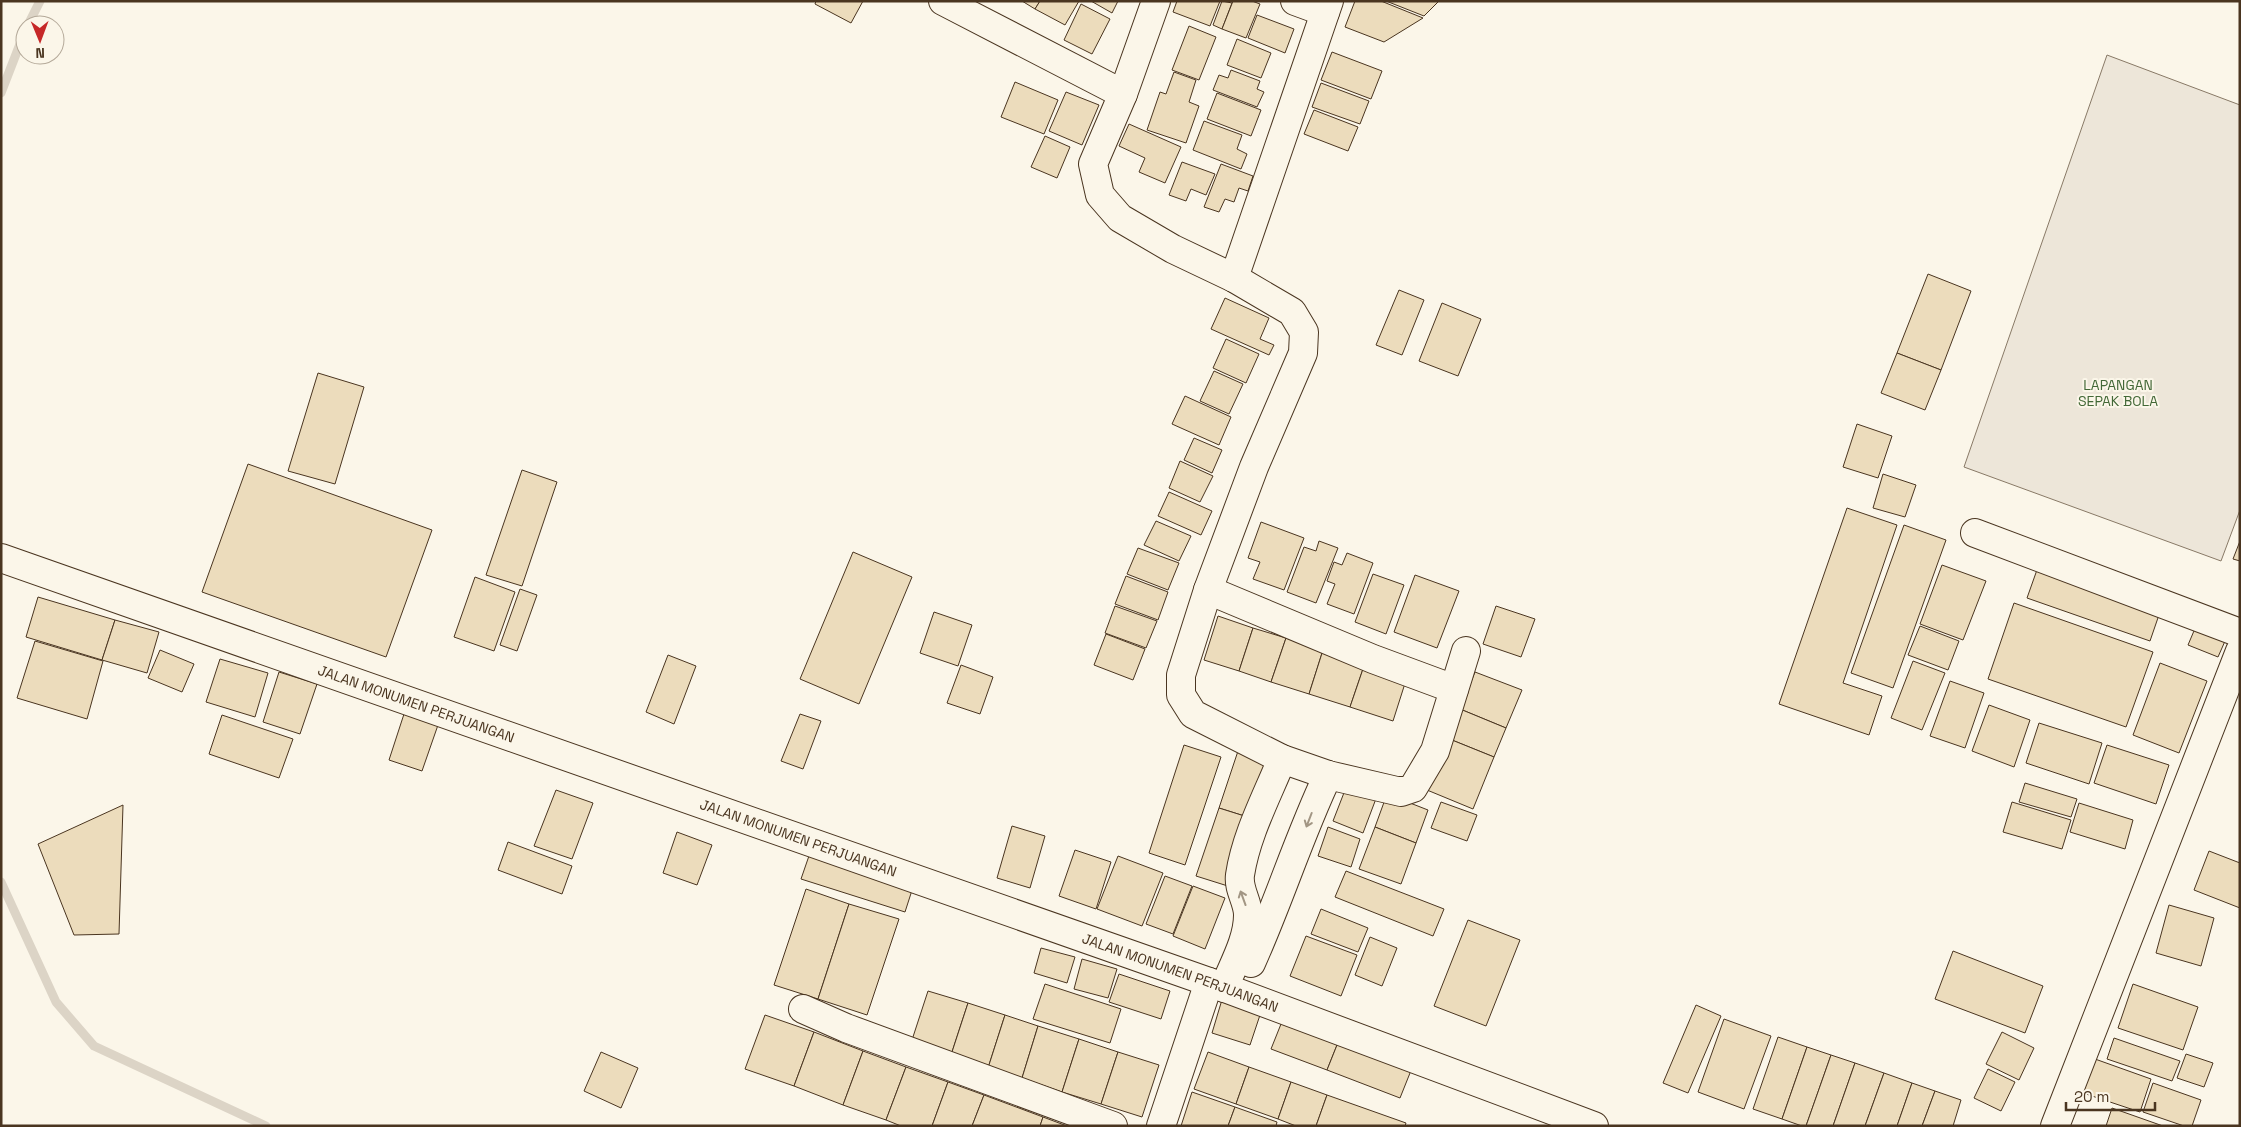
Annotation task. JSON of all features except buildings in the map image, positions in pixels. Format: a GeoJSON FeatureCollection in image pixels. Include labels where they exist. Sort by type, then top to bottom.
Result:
{"type":"FeatureCollection","features":[{"type":"Feature","properties":{"kind":"street"},"geometry":{"type":"LineString","coordinates":[[944,1],[1123,94]]}},
{"type":"Feature","properties":{"kind":"street"},"geometry":{"type":"LineString","coordinates":[[1156,1],[1123,94],[1093,164],[1100,195],[1120,218],[1173,249],[1234,278],[1292,312],[1304,332],[1303,353],[1254,467],[1208,590],[1181,675],[1181,695],[1193,714],[1282,759],[1328,775],[1401,792],[1413,788],[1435,751],[1466,651]]}},
{"type":"Feature","properties":{"kind":"street"},"geometry":{"type":"LineString","coordinates":[[1234,278],[1327,7],[1295,1]]}},
{"type":"Feature","properties":{"kind":"street"},"geometry":{"type":"LineString","coordinates":[[1975,533],[2240,633]]}},
{"type":"Feature","properties":{"kind":"street","name":"JALAN MONUMEN PERJUANGAN"},"geometry":{"type":"LineString","coordinates":[[1,558],[1224,988],[1594,1126]]}},
{"type":"Feature","properties":{"kind":"street"},"geometry":{"type":"LineString","coordinates":[[1208,590],[1373,659],[1454,689]]}},
{"type":"Feature","properties":{"kind":"street"},"geometry":{"type":"LineString","coordinates":[[2055,1126],[2240,650]]}},
{"type":"Feature","properties":{"kind":"street"},"geometry":{"type":"LineString","coordinates":[[1161,1126],[1224,988],[1248,925],[1248,912],[1239,885],[1240,873],[1250,839],[1282,759]]}},
{"type":"Feature","properties":{"kind":"street"},"geometry":{"type":"LineString","coordinates":[[1224,988],[1272,917],[1316,800],[1328,775]]}},
{"type":"Feature","properties":{"kind":"street"},"geometry":{"type":"LineString","coordinates":[[803,1009],[855,1031],[1114,1126]]}},
{"type":"Feature","properties":{"kind":"green space","name":"LAPANGAN SEPAK BOLA"},"geometry":{"type":"Polygon","coordinates":[[[2107,55],[2240,105],[2240,510],[2221,561],[1964,467],[2107,55]]]}},
{"type":"Feature","properties":{"kind":"waterway"},"geometry":{"type":"LineString","coordinates":[[33,15],[40,1]]}},
{"type":"Feature","properties":{"kind":"waterway"},"geometry":{"type":"LineString","coordinates":[[1,93],[15,57]]}},
{"type":"Feature","properties":{"kind":"waterway"},"geometry":{"type":"LineString","coordinates":[[1,882],[56,1002],[94,1046],[266,1126]]}}]}
